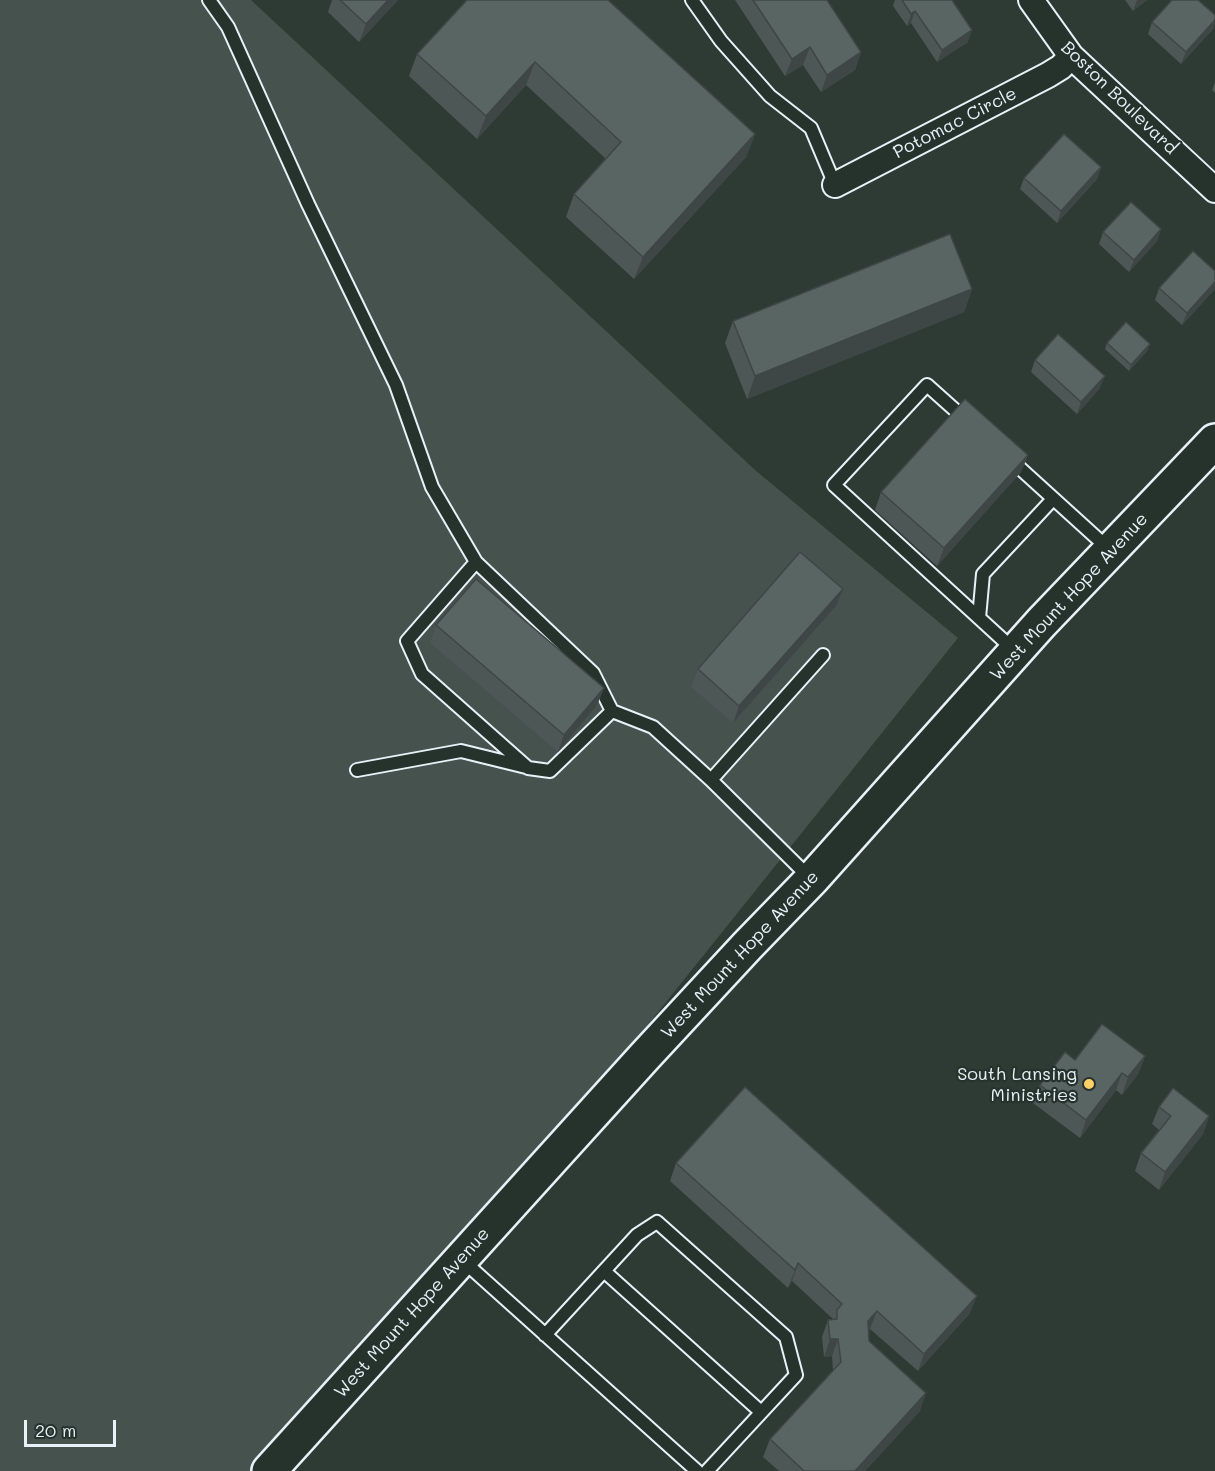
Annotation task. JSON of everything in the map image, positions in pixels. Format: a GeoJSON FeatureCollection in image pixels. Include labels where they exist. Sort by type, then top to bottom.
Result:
{"type":"FeatureCollection","features":[{"type":"Feature","properties":{"kind":"street","name":"Boston Boulevard"},"geometry":{"type":"LineString","coordinates":[[1030,0],[1071,56],[1215,190]]}},
{"type":"Feature","properties":{"kind":"street","name":"Potomac Circle"},"geometry":{"type":"LineString","coordinates":[[836,185],[1048,75],[1061,67],[1071,56]]}},
{"type":"Feature","properties":{"kind":"street","name":"West Mount Hope Avenue"},"geometry":{"type":"LineString","coordinates":[[269,1471],[748,945],[812,879],[1016,651],[1215,441]]}},
{"type":"Feature","properties":{"kind":"lane"},"geometry":{"type":"LineString","coordinates":[[209,0],[228,27],[308,204],[396,385],[432,487],[476,562],[593,673],[612,711],[652,727],[711,780],[812,879]]}},
{"type":"Feature","properties":{"kind":"lane"},"geometry":{"type":"LineString","coordinates":[[692,0],[721,41],[770,96],[811,128],[836,185]]}},
{"type":"Feature","properties":{"kind":"lane"},"geometry":{"type":"LineString","coordinates":[[977,430],[927,384],[834,485],[1016,651]]}},
{"type":"Feature","properties":{"kind":"lane"},"geometry":{"type":"LineString","coordinates":[[1003,453],[1111,551]]}},
{"type":"Feature","properties":{"kind":"lane"},"geometry":{"type":"LineString","coordinates":[[979,618],[983,574],[1053,499]]}},
{"type":"Feature","properties":{"kind":"lane"},"geometry":{"type":"LineString","coordinates":[[476,562],[407,641],[422,674],[528,768]]}},
{"type":"Feature","properties":{"kind":"lane"},"geometry":{"type":"LineString","coordinates":[[711,780],[823,655]]}},
{"type":"Feature","properties":{"kind":"lane"},"geometry":{"type":"LineString","coordinates":[[357,770],[461,751],[528,768],[550,771],[612,711]]}},
{"type":"Feature","properties":{"kind":"lane"},"geometry":{"type":"LineString","coordinates":[[545,1335],[637,1235],[657,1222],[786,1337],[796,1375],[707,1471]]}},
{"type":"Feature","properties":{"kind":"lane"},"geometry":{"type":"LineString","coordinates":[[460,1259],[697,1471]]}},
{"type":"Feature","properties":{"kind":"lane"},"geometry":{"type":"LineString","coordinates":[[603,1271],[761,1412]]}},
{"type":"Feature","properties":{"kind":"shaded area"},"geometry":{"type":"Polygon","coordinates":[[[0,0],[251,0],[755,470],[958,638],[460,1259],[269,1471],[0,1471],[0,0]]]}},
{"type":"Feature","properties":{"kind":"building"},"geometry":{"type":"Polygon","coordinates":[[[340,0],[388,0],[366,24],[340,0]]]}},
{"type":"Feature","properties":{"kind":"building"},"geometry":{"type":"Polygon","coordinates":[[[467,0],[608,0],[755,134],[643,257],[574,194],[621,142],[535,62],[486,116],[417,54],[467,0]]]}},
{"type":"Feature","properties":{"kind":"building"},"geometry":{"type":"Polygon","coordinates":[[[753,0],[827,0],[861,52],[827,75],[810,47],[792,59],[753,0]]]}},
{"type":"Feature","properties":{"kind":"building"},"geometry":{"type":"Polygon","coordinates":[[[902,0],[952,0],[972,30],[942,50],[915,11],[911,14],[902,0]]]}},
{"type":"Feature","properties":{"kind":"building"},"geometry":{"type":"Polygon","coordinates":[[[1172,0],[1198,0],[1215,15],[1215,20],[1186,52],[1152,22],[1172,0]]]}},
{"type":"Feature","properties":{"kind":"building"},"geometry":{"type":"Polygon","coordinates":[[[1064,134],[1101,167],[1061,211],[1024,178],[1064,134]]]}},
{"type":"Feature","properties":{"kind":"building"},"geometry":{"type":"Polygon","coordinates":[[[1131,202],[1161,229],[1134,260],[1103,232],[1131,202]]]}},
{"type":"Feature","properties":{"kind":"building"},"geometry":{"type":"Polygon","coordinates":[[[950,234],[972,289],[755,376],[733,321],[950,234]]]}},
{"type":"Feature","properties":{"kind":"building"},"geometry":{"type":"Polygon","coordinates":[[[1193,251],[1215,271],[1215,282],[1187,313],[1159,288],[1193,251]]]}},
{"type":"Feature","properties":{"kind":"building"},"geometry":{"type":"Polygon","coordinates":[[[1126,322],[1150,344],[1131,365],[1107,343],[1126,322]]]}},
{"type":"Feature","properties":{"kind":"building"},"geometry":{"type":"Polygon","coordinates":[[[1058,334],[1105,376],[1081,402],[1035,360],[1058,334]]]}},
{"type":"Feature","properties":{"kind":"building"},"geometry":{"type":"Polygon","coordinates":[[[965,399],[1028,455],[944,548],[881,492],[965,399]]]}},
{"type":"Feature","properties":{"kind":"building"},"geometry":{"type":"Polygon","coordinates":[[[800,552],[843,589],[739,706],[698,669],[800,552]]]}},
{"type":"Feature","properties":{"kind":"building"},"geometry":{"type":"Polygon","coordinates":[[[476,579],[604,688],[564,735],[436,625],[476,579]]]}},
{"type":"Feature","properties":{"kind":"building","name":"South Lansing Ministries"},"geometry":{"type":"Polygon","coordinates":[[[1102,1024],[1145,1056],[1128,1077],[1122,1073],[1086,1120],[1040,1085],[1065,1052],[1075,1060],[1102,1024]]]}},
{"type":"Feature","properties":{"kind":"building"},"geometry":{"type":"Polygon","coordinates":[[[745,1087],[977,1296],[924,1354],[877,1311],[868,1321],[869,1341],[926,1393],[855,1471],[804,1471],[770,1439],[841,1362],[838,1339],[830,1339],[828,1320],[837,1319],[837,1310],[842,1304],[798,1263],[795,1270],[676,1163],[745,1087]]]}},
{"type":"Feature","properties":{"kind":"building"},"geometry":{"type":"Polygon","coordinates":[[[1173,1088],[1209,1116],[1165,1172],[1141,1153],[1171,1116],[1159,1107],[1173,1088]]]}},
{"type":"Feature","properties":{"kind":"place","name":"South Lansing Ministries"},"geometry":{"type":"Point","coordinates":[1089,1084]}}]}
